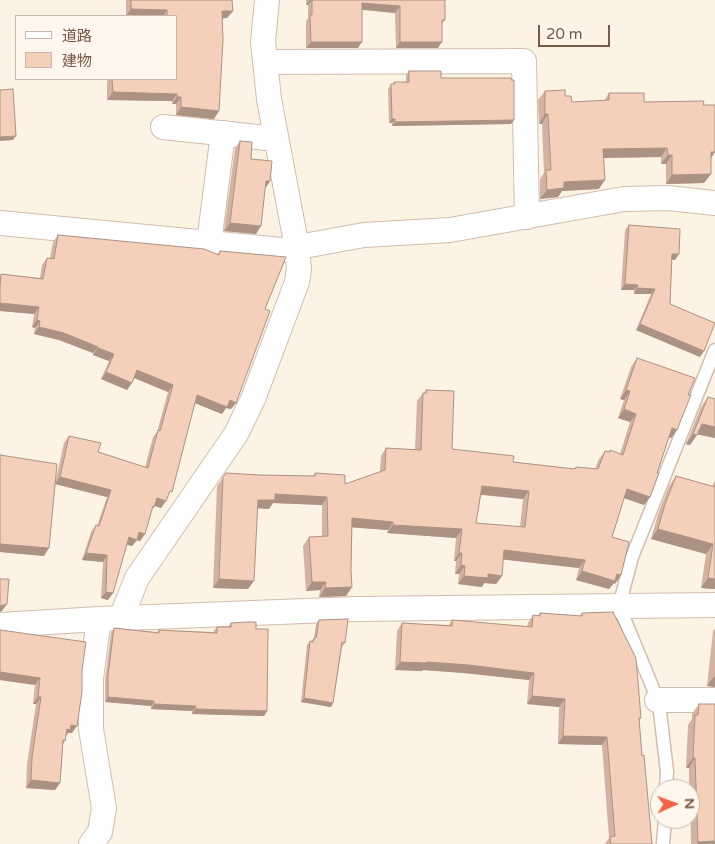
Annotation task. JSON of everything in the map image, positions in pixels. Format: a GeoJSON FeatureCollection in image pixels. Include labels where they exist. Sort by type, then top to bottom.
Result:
{"type":"FeatureCollection","features":[{"type":"Feature","properties":{"kind":"street"},"geometry":{"type":"LineString","coordinates":[[91,844],[100,832],[104,808],[90,729],[91,679],[110,618],[236,434],[260,381],[298,282],[298,257],[269,99],[263,42],[267,0]]}},
{"type":"Feature","properties":{"kind":"street"},"geometry":{"type":"LineString","coordinates":[[265,62],[524,61],[527,218]]}},
{"type":"Feature","properties":{"kind":"street"},"geometry":{"type":"LineString","coordinates":[[163,127],[276,139]]}},
{"type":"Feature","properties":{"kind":"street"},"geometry":{"type":"LineString","coordinates":[[209,243],[223,133]]}},
{"type":"Feature","properties":{"kind":"street"},"geometry":{"type":"LineString","coordinates":[[0,223],[282,250],[298,257],[364,235],[450,230],[527,218],[577,206],[624,199],[668,198],[715,203]]}},
{"type":"Feature","properties":{"kind":"street"},"geometry":{"type":"LineString","coordinates":[[0,625],[110,618],[356,609],[715,605]]}},
{"type":"Feature","properties":{"kind":"street"},"geometry":{"type":"LineString","coordinates":[[658,700],[715,700]]}},
{"type":"Feature","properties":{"kind":"lane"},"geometry":{"type":"LineString","coordinates":[[667,779],[658,700],[619,606],[632,557],[715,350]]}},
{"type":"Feature","properties":{"kind":"lane"},"geometry":{"type":"LineString","coordinates":[[663,844],[664,829]]}},
{"type":"Feature","properties":{"kind":"building"},"geometry":{"type":"Polygon","coordinates":[[[131,0],[232,0],[233,11],[222,11],[223,40],[219,111],[181,107],[181,97],[177,97],[177,94],[113,92],[112,80],[178,80],[178,15],[167,15],[167,10],[131,9],[131,0]]]}},
{"type":"Feature","properties":{"kind":"building"},"geometry":{"type":"Polygon","coordinates":[[[312,0],[445,0],[445,20],[442,20],[442,42],[400,42],[400,6],[362,3],[362,42],[311,42],[310,15],[312,15],[312,0]]]}},
{"type":"Feature","properties":{"kind":"building"},"geometry":{"type":"Polygon","coordinates":[[[409,71],[441,71],[441,78],[511,78],[511,80],[514,80],[514,120],[395,122],[395,119],[392,119],[391,84],[395,84],[394,82],[409,82],[409,71]]]}},
{"type":"Feature","properties":{"kind":"building"},"geometry":{"type":"Polygon","coordinates":[[[13,89],[16,136],[0,137],[0,90],[13,89]]]}},
{"type":"Feature","properties":{"kind":"building"},"geometry":{"type":"Polygon","coordinates":[[[565,90],[565,96],[571,96],[572,102],[609,100],[609,93],[644,93],[644,102],[704,101],[703,105],[715,105],[715,152],[711,152],[711,174],[672,175],[672,155],[668,155],[667,148],[603,149],[605,180],[564,182],[564,188],[547,190],[546,170],[551,170],[548,114],[545,114],[545,91],[565,90]]]}},
{"type":"Feature","properties":{"kind":"building"},"geometry":{"type":"Polygon","coordinates":[[[240,141],[252,142],[251,159],[272,161],[270,181],[266,181],[261,226],[230,223],[240,141]]]}},
{"type":"Feature","properties":{"kind":"building"},"geometry":{"type":"Polygon","coordinates":[[[629,225],[680,229],[679,254],[672,254],[670,304],[715,323],[704,351],[640,324],[655,289],[637,288],[638,285],[625,284],[629,225]]]}},
{"type":"Feature","properties":{"kind":"building"},"geometry":{"type":"Polygon","coordinates":[[[58,235],[204,249],[219,255],[220,251],[286,257],[265,309],[270,311],[236,403],[230,400],[227,407],[197,395],[172,492],[170,491],[166,501],[157,498],[145,534],[139,532],[137,540],[129,537],[113,593],[106,592],[107,555],[86,553],[96,525],[99,526],[111,490],[60,477],[69,436],[101,443],[98,452],[148,468],[173,385],[137,370],[132,383],[106,372],[114,354],[64,333],[39,327],[40,321],[37,320],[39,307],[0,303],[1,274],[43,279],[47,258],[54,259],[58,235]]]}},
{"type":"Feature","properties":{"kind":"building"},"geometry":{"type":"Polygon","coordinates":[[[637,358],[695,378],[688,395],[691,395],[677,430],[672,428],[650,497],[627,489],[612,537],[629,542],[621,575],[617,574],[615,581],[582,571],[585,560],[504,550],[502,576],[488,574],[488,578],[464,576],[465,566],[461,565],[462,553],[459,553],[462,529],[393,525],[393,522],[352,518],[352,587],[325,588],[326,582],[312,582],[309,537],[328,536],[327,497],[275,494],[275,500],[258,500],[254,581],[219,579],[223,477],[226,473],[315,476],[315,473],[345,475],[345,484],[385,470],[386,448],[421,450],[423,393],[426,393],[426,390],[454,391],[452,449],[514,456],[513,462],[575,469],[576,467],[598,469],[605,451],[610,452],[610,450],[623,455],[636,414],[624,409],[630,391],[626,390],[637,358]],[[482,486],[476,523],[525,527],[529,491],[482,486]]]}},
{"type":"Feature","properties":{"kind":"building"},"geometry":{"type":"Polygon","coordinates":[[[708,397],[715,399],[715,427],[702,424],[697,435],[693,434],[708,397]]]}},
{"type":"Feature","properties":{"kind":"building"},"geometry":{"type":"Polygon","coordinates":[[[0,455],[57,464],[49,548],[0,544],[0,455]]]}},
{"type":"Feature","properties":{"kind":"building"},"geometry":{"type":"Polygon","coordinates":[[[676,476],[715,487],[715,579],[708,578],[713,544],[658,529],[676,476]]]}},
{"type":"Feature","properties":{"kind":"building"},"geometry":{"type":"Polygon","coordinates":[[[0,579],[9,579],[7,604],[0,606],[0,579]]]}},
{"type":"Feature","properties":{"kind":"building"},"geometry":{"type":"Polygon","coordinates":[[[613,612],[636,658],[642,756],[644,755],[652,844],[611,844],[610,837],[615,836],[607,737],[563,736],[565,699],[532,696],[534,673],[469,665],[400,662],[402,623],[452,626],[452,620],[532,627],[533,615],[540,616],[540,613],[582,616],[582,613],[613,612]]]}},
{"type":"Feature","properties":{"kind":"building"},"geometry":{"type":"Polygon","coordinates":[[[348,619],[345,643],[342,642],[333,703],[304,698],[310,641],[313,642],[314,638],[316,638],[319,620],[348,619]]]}},
{"type":"Feature","properties":{"kind":"building"},"geometry":{"type":"Polygon","coordinates":[[[256,622],[256,629],[268,629],[267,711],[195,709],[196,706],[154,704],[154,701],[108,697],[108,675],[114,628],[159,633],[159,630],[217,633],[217,627],[231,627],[231,623],[256,622]]]}},
{"type":"Feature","properties":{"kind":"building"},"geometry":{"type":"Polygon","coordinates":[[[0,630],[86,642],[77,726],[71,725],[70,730],[67,729],[65,741],[63,740],[60,783],[31,780],[32,757],[41,697],[38,697],[40,678],[0,672],[0,630]]]}},
{"type":"Feature","properties":{"kind":"building"},"geometry":{"type":"Polygon","coordinates":[[[699,704],[715,704],[715,841],[698,842],[698,829],[700,829],[700,779],[696,779],[695,758],[693,758],[695,715],[698,715],[699,704]]]}}]}
